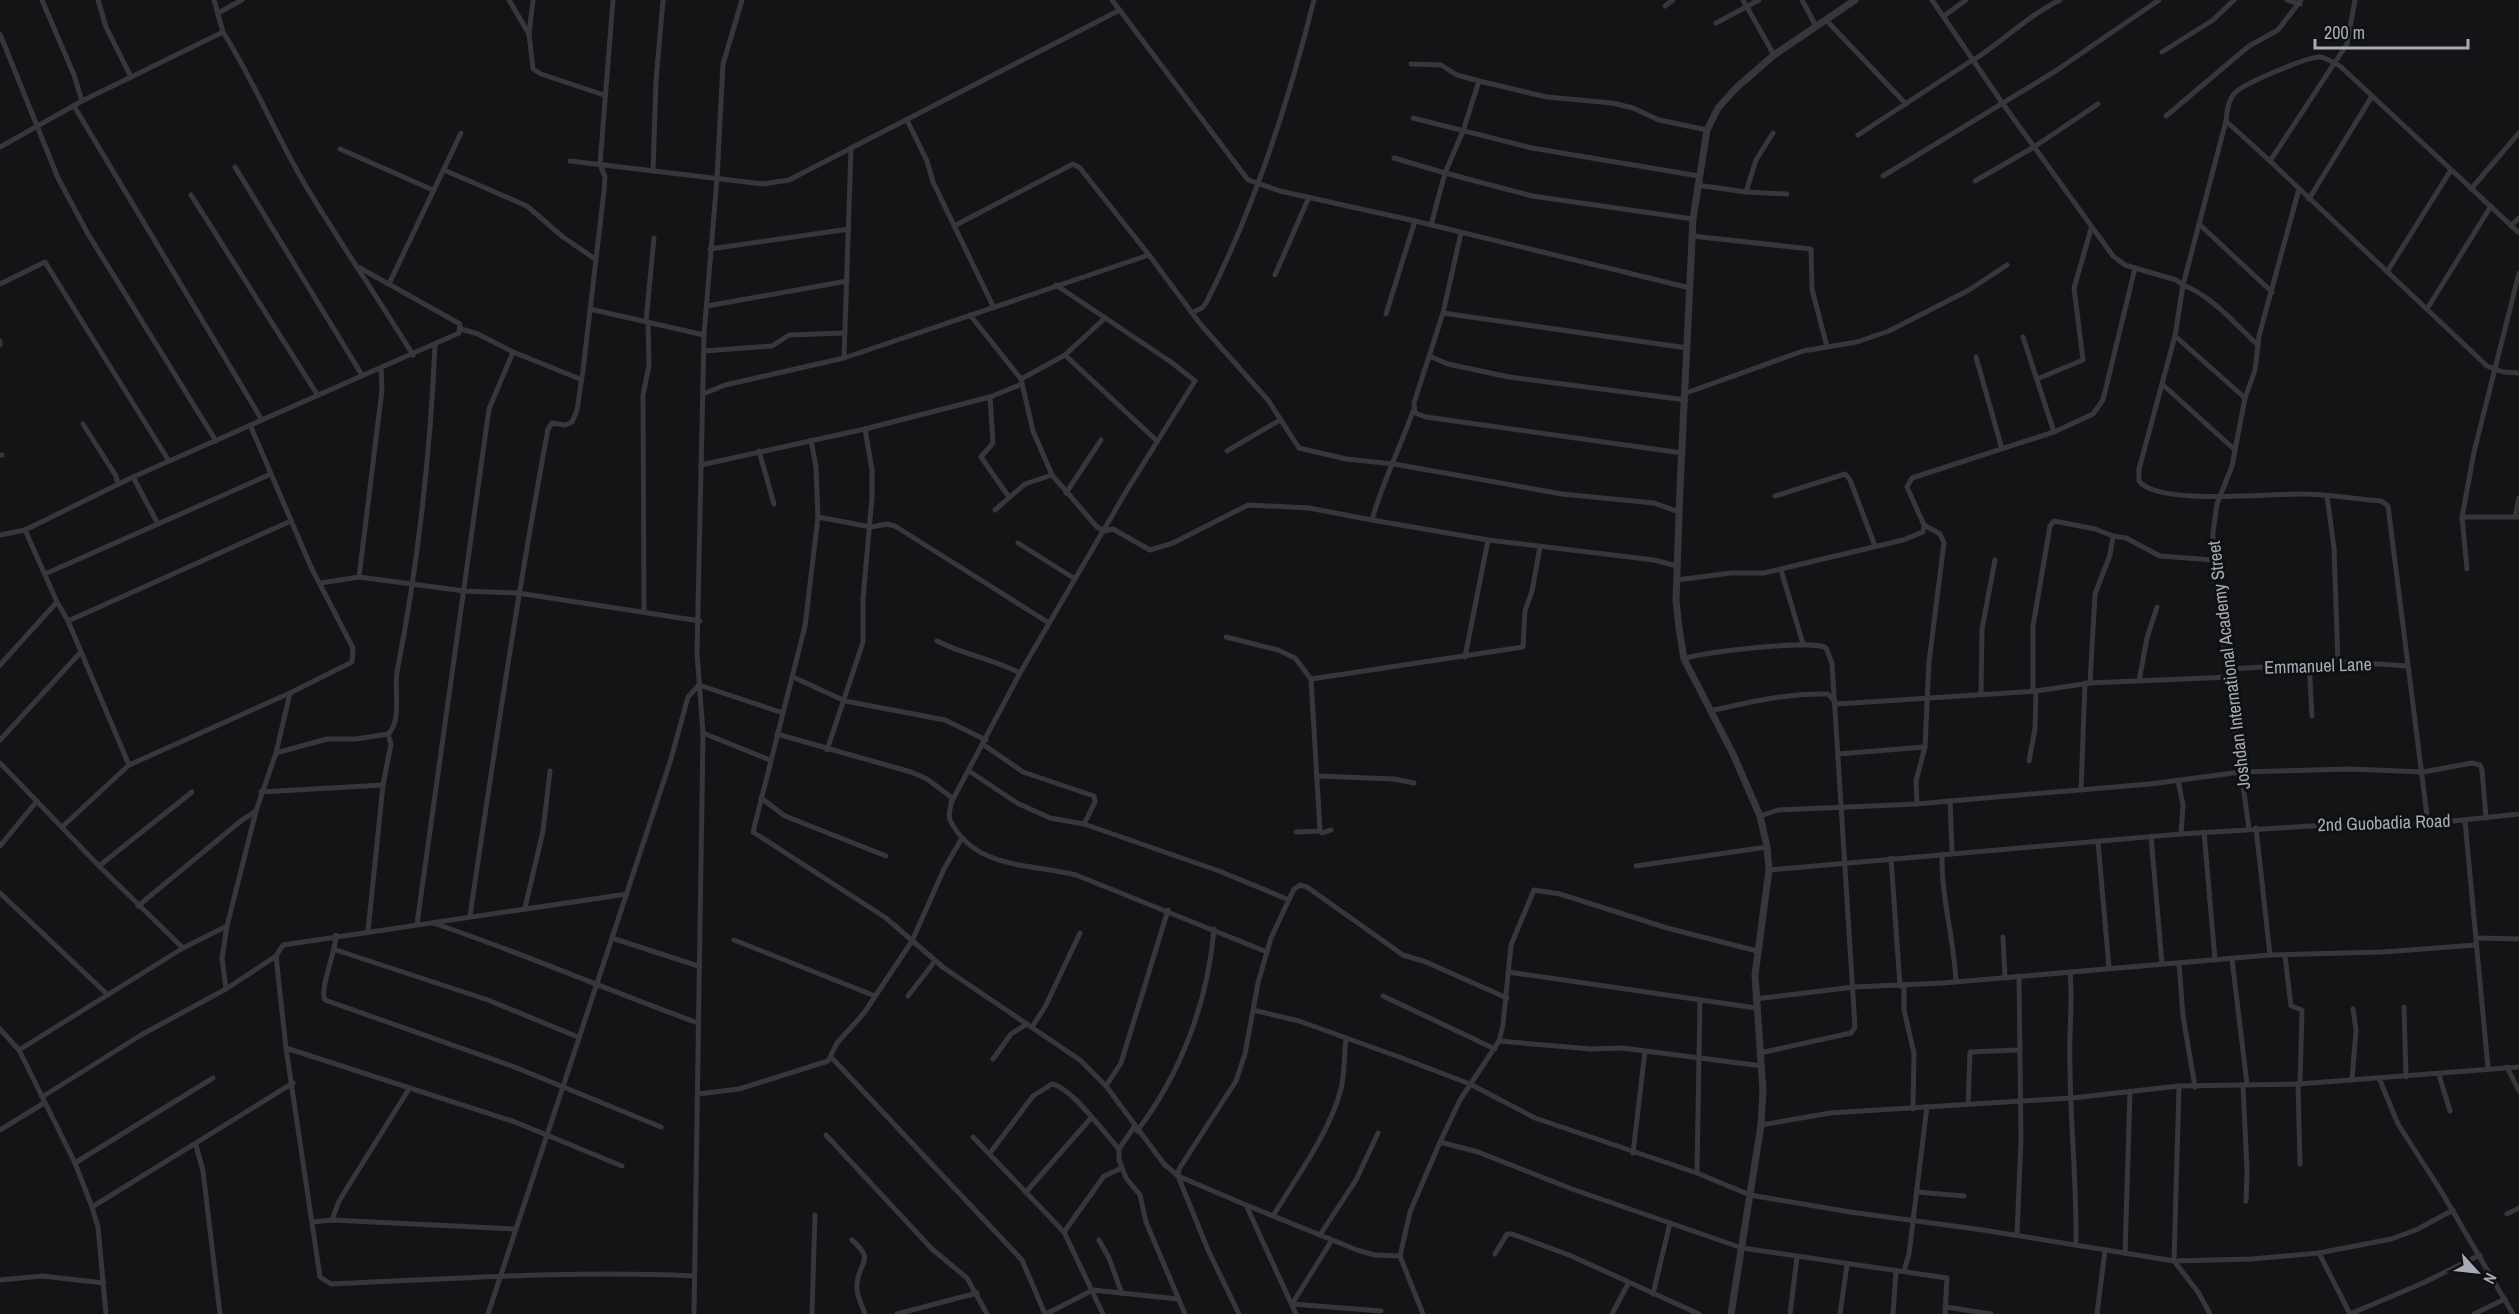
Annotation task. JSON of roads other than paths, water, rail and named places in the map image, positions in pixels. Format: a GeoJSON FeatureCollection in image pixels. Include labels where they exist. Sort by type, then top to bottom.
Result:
{"type":"FeatureCollection","features":[{"type":"Feature","properties":{"kind":"street"},"geometry":{"type":"LineString","coordinates":[[42,0],[74,75],[82,101]]}},
{"type":"Feature","properties":{"kind":"street"},"geometry":{"type":"LineString","coordinates":[[98,0],[106,27],[131,77]]}},
{"type":"Feature","properties":{"kind":"street"},"geometry":{"type":"LineString","coordinates":[[214,0],[223,32],[246,68],[270,121],[310,192],[413,355]]}},
{"type":"Feature","properties":{"kind":"street"},"geometry":{"type":"LineString","coordinates":[[218,13],[242,0]]}},
{"type":"Feature","properties":{"kind":"street"},"geometry":{"type":"LineString","coordinates":[[509,0],[529,34]]}},
{"type":"Feature","properties":{"kind":"street"},"geometry":{"type":"LineString","coordinates":[[532,0],[529,34],[532,65],[536,72],[604,95]]}},
{"type":"Feature","properties":{"kind":"street"},"geometry":{"type":"LineString","coordinates":[[470,916],[504,705],[518,593],[549,425],[572,422],[577,410],[605,177],[600,164],[613,0]]}},
{"type":"Feature","properties":{"kind":"street"},"geometry":{"type":"LineString","coordinates":[[653,171],[656,81],[663,0]]}},
{"type":"Feature","properties":{"kind":"street"},"geometry":{"type":"LineString","coordinates":[[694,1314],[703,733],[699,685],[704,335],[717,178],[723,64],[742,0]]}},
{"type":"Feature","properties":{"kind":"street"},"geometry":{"type":"LineString","coordinates":[[1112,0],[1118,11],[1165,68],[1237,170],[1258,185],[1690,288]]}},
{"type":"Feature","properties":{"kind":"street"},"geometry":{"type":"LineString","coordinates":[[1193,312],[1202,308],[1206,303],[1258,185],[1302,50],[1314,0]]}},
{"type":"Feature","properties":{"kind":"street"},"geometry":{"type":"LineString","coordinates":[[1665,6],[1673,0]]}},
{"type":"Feature","properties":{"kind":"street"},"geometry":{"type":"LineString","coordinates":[[1743,0],[1774,56]]}},
{"type":"Feature","properties":{"kind":"street"},"geometry":{"type":"LineString","coordinates":[[1716,23],[1748,8],[1759,0]]}},
{"type":"Feature","properties":{"kind":"street"},"geometry":{"type":"LineString","coordinates":[[1802,0],[1816,26]]}},
{"type":"Feature","properties":{"kind":"street"},"geometry":{"type":"LineString","coordinates":[[1731,1314],[1761,1125],[1762,1066],[1755,999],[1757,951],[1769,870],[1767,847],[1760,816],[1684,659],[1679,628],[1677,566],[1693,219],[1707,130],[1726,98],[1774,56],[1855,0]]}},
{"type":"Feature","properties":{"kind":"street"},"geometry":{"type":"LineString","coordinates":[[1932,0],[2091,229],[2120,262],[2176,280],[2194,290],[2258,345]]}},
{"type":"Feature","properties":{"kind":"street"},"geometry":{"type":"LineString","coordinates":[[1944,16],[1966,0]]}},
{"type":"Feature","properties":{"kind":"street"},"geometry":{"type":"LineString","coordinates":[[1858,135],[2010,36],[2040,9],[2060,0]]}},
{"type":"Feature","properties":{"kind":"street"},"geometry":{"type":"LineString","coordinates":[[1883,176],[2003,104],[2159,0]]}},
{"type":"Feature","properties":{"kind":"street"},"geometry":{"type":"LineString","coordinates":[[2162,52],[2213,20],[2234,0]]}},
{"type":"Feature","properties":{"kind":"street"},"geometry":{"type":"LineString","coordinates":[[2287,0],[2301,2]]}},
{"type":"Feature","properties":{"kind":"street"},"geometry":{"type":"LineString","coordinates":[[2270,161],[2347,44],[2355,0]]}},
{"type":"Feature","properties":{"kind":"street"},"geometry":{"type":"LineString","coordinates":[[2166,116],[2249,46],[2278,30],[2301,2]]}},
{"type":"Feature","properties":{"kind":"street"},"geometry":{"type":"LineString","coordinates":[[570,161],[717,178],[776,183],[789,180],[1118,11]]}},
{"type":"Feature","properties":{"kind":"street"},"geometry":{"type":"LineString","coordinates":[[1826,20],[1906,104]]}},
{"type":"Feature","properties":{"kind":"street"},"geometry":{"type":"LineString","coordinates":[[0,147],[82,101],[223,32]]}},
{"type":"Feature","properties":{"kind":"street"},"geometry":{"type":"LineString","coordinates":[[0,34],[35,126],[58,178],[88,234],[216,441]]}},
{"type":"Feature","properties":{"kind":"street"},"geometry":{"type":"LineString","coordinates":[[2428,824],[2388,506],[2381,501],[2327,496],[2177,495],[2148,489],[2139,481],[2139,469],[2175,336],[2183,285],[2229,104],[2241,88],[2310,58],[2323,57],[2340,66],[2519,233]]}},
{"type":"Feature","properties":{"kind":"street"},"geometry":{"type":"LineString","coordinates":[[1411,63],[1441,65],[1457,75],[1547,97],[1612,103],[1633,108],[1659,120],[1707,130]]}},
{"type":"Feature","properties":{"kind":"street"},"geometry":{"type":"LineString","coordinates":[[1431,225],[1445,173],[1463,131],[1479,81]]}},
{"type":"Feature","properties":{"kind":"street"},"geometry":{"type":"LineString","coordinates":[[2309,199],[2372,96]]}},
{"type":"Feature","properties":{"kind":"street"},"geometry":{"type":"LineString","coordinates":[[1975,181],[2034,147],[2098,104]]}},
{"type":"Feature","properties":{"kind":"street"},"geometry":{"type":"LineString","coordinates":[[74,106],[262,420]]}},
{"type":"Feature","properties":{"kind":"street"},"geometry":{"type":"LineString","coordinates":[[1413,118],[1532,148],[1699,177]]}},
{"type":"Feature","properties":{"kind":"street"},"geometry":{"type":"LineString","coordinates":[[907,120],[954,226],[993,306]]}},
{"type":"Feature","properties":{"kind":"street"},"geometry":{"type":"LineString","coordinates":[[2226,121],[2483,363],[2495,370],[2519,372]]}},
{"type":"Feature","properties":{"kind":"street"},"geometry":{"type":"LineString","coordinates":[[389,284],[461,133]]}},
{"type":"Feature","properties":{"kind":"street"},"geometry":{"type":"LineString","coordinates":[[1746,192],[1756,160],[1773,133]]}},
{"type":"Feature","properties":{"kind":"street"},"geometry":{"type":"LineString","coordinates":[[2472,189],[2519,133]]}},
{"type":"Feature","properties":{"kind":"street"},"geometry":{"type":"LineString","coordinates":[[844,358],[851,148]]}},
{"type":"Feature","properties":{"kind":"street"},"geometry":{"type":"LineString","coordinates":[[340,149],[434,190]]}},
{"type":"Feature","properties":{"kind":"street"},"geometry":{"type":"LineString","coordinates":[[1394,158],[1532,196],[1693,219]]}},
{"type":"Feature","properties":{"kind":"street"},"geometry":{"type":"LineString","coordinates":[[954,226],[1073,164],[1080,168],[1201,325],[1268,400],[1299,448],[1309,453],[1394,464],[1562,494],[1654,503],[1679,512]]}},
{"type":"Feature","properties":{"kind":"street"},"geometry":{"type":"LineString","coordinates":[[235,167],[362,375]]}},
{"type":"Feature","properties":{"kind":"street"},"geometry":{"type":"LineString","coordinates":[[444,170],[526,206],[563,237],[595,259]]}},
{"type":"Feature","properties":{"kind":"street"},"geometry":{"type":"LineString","coordinates":[[2387,272],[2451,170]]}},
{"type":"Feature","properties":{"kind":"street"},"geometry":{"type":"LineString","coordinates":[[1697,185],[1746,192],[1787,194]]}},
{"type":"Feature","properties":{"kind":"street","name":"Joshdan International Academy Street"},"geometry":{"type":"LineString","coordinates":[[2270,955],[2252,829],[2241,772],[2213,560],[2213,532],[2220,496],[2235,450],[2245,398],[2255,370],[2258,345],[2300,189]]}},
{"type":"Feature","properties":{"kind":"street"},"geometry":{"type":"LineString","coordinates":[[191,195],[317,394]]}},
{"type":"Feature","properties":{"kind":"street"},"geometry":{"type":"LineString","coordinates":[[1275,275],[1309,197]]}},
{"type":"Feature","properties":{"kind":"street"},"geometry":{"type":"LineString","coordinates":[[2427,309],[2491,206]]}},
{"type":"Feature","properties":{"kind":"street"},"geometry":{"type":"LineString","coordinates":[[2511,226],[2519,218]]}},
{"type":"Feature","properties":{"kind":"street"},"geometry":{"type":"LineString","coordinates":[[1386,315],[1415,221]]}},
{"type":"Feature","properties":{"kind":"street"},"geometry":{"type":"LineString","coordinates":[[2199,224],[2272,292]]}},
{"type":"Feature","properties":{"kind":"street"},"geometry":{"type":"LineString","coordinates":[[710,249],[849,229]]}},
{"type":"Feature","properties":{"kind":"street"},"geometry":{"type":"LineString","coordinates":[[2037,379],[2083,360],[2073,288],[2091,229]]}},
{"type":"Feature","properties":{"kind":"street"},"geometry":{"type":"LineString","coordinates":[[1372,520],[1382,488],[1394,464],[1413,411],[1443,313],[1461,232]]}},
{"type":"Feature","properties":{"kind":"street"},"geometry":{"type":"LineString","coordinates":[[1692,236],[1810,248],[1812,290],[1827,347]]}},
{"type":"Feature","properties":{"kind":"street"},"geometry":{"type":"LineString","coordinates":[[644,611],[643,395],[649,365],[647,322],[654,238]]}},
{"type":"Feature","properties":{"kind":"street"},"geometry":{"type":"LineString","coordinates":[[703,394],[725,385],[844,358],[1149,255]]}},
{"type":"Feature","properties":{"kind":"street"},"geometry":{"type":"LineString","coordinates":[[0,284],[45,262],[169,461]]}},
{"type":"Feature","properties":{"kind":"street"},"geometry":{"type":"LineString","coordinates":[[1429,356],[1448,364],[1509,376],[1686,397],[1803,351],[1857,342],[1888,331],[1969,290],[2007,265]]}},
{"type":"Feature","properties":{"kind":"street"},"geometry":{"type":"LineString","coordinates":[[360,268],[460,324],[461,329]]}},
{"type":"Feature","properties":{"kind":"street"},"geometry":{"type":"LineString","coordinates":[[1917,804],[1916,781],[1924,747],[1929,698],[1929,662],[1944,543],[1940,534],[1924,525],[1907,488],[1908,482],[1921,475],[2054,432],[2093,414],[2103,400],[2135,268]]}},
{"type":"Feature","properties":{"kind":"street"},"geometry":{"type":"LineString","coordinates":[[2467,569],[2462,518],[2469,473],[2519,273]]}},
{"type":"Feature","properties":{"kind":"street"},"geometry":{"type":"LineString","coordinates":[[707,306],[847,281]]}},
{"type":"Feature","properties":{"kind":"street"},"geometry":{"type":"LineString","coordinates":[[1056,285],[1194,378],[1194,384],[1157,441],[1020,673],[952,801],[950,819],[962,838],[993,860],[1048,868],[1076,875],[1168,910],[1267,952]]}},
{"type":"Feature","properties":{"kind":"street"},"geometry":{"type":"LineString","coordinates":[[590,309],[704,335]]}},
{"type":"Feature","properties":{"kind":"street"},"geometry":{"type":"LineString","coordinates":[[1443,313],[1687,348]]}},
{"type":"Feature","properties":{"kind":"street"},"geometry":{"type":"LineString","coordinates":[[970,315],[1021,382],[1033,431],[1052,475],[1066,493],[1104,531]]}},
{"type":"Feature","properties":{"kind":"street"},"geometry":{"type":"LineString","coordinates":[[701,465],[865,429],[990,397],[1021,382],[1065,355],[1105,318]]}},
{"type":"Feature","properties":{"kind":"street"},"geometry":{"type":"LineString","coordinates":[[0,535],[25,530],[133,477],[251,427],[317,394],[435,346],[459,333],[461,329]]}},
{"type":"Feature","properties":{"kind":"street"},"geometry":{"type":"LineString","coordinates":[[461,329],[478,334],[513,352],[580,379]]}},
{"type":"Feature","properties":{"kind":"street"},"geometry":{"type":"LineString","coordinates":[[704,351],[772,346],[789,335],[845,333]]}},
{"type":"Feature","properties":{"kind":"street"},"geometry":{"type":"LineString","coordinates":[[2175,336],[2245,398]]}},
{"type":"Feature","properties":{"kind":"street"},"geometry":{"type":"LineString","coordinates":[[2023,338],[2054,432]]}},
{"type":"Feature","properties":{"kind":"street"},"geometry":{"type":"LineString","coordinates":[[276,753],[327,739],[356,739],[388,734],[394,727],[396,680],[407,632],[432,422],[435,346]]}},
{"type":"Feature","properties":{"kind":"street"},"geometry":{"type":"LineString","coordinates":[[417,924],[489,409],[513,352]]}},
{"type":"Feature","properties":{"kind":"street"},"geometry":{"type":"LineString","coordinates":[[1065,355],[1157,441]]}},
{"type":"Feature","properties":{"kind":"street"},"geometry":{"type":"LineString","coordinates":[[1976,357],[2002,449]]}},
{"type":"Feature","properties":{"kind":"street"},"geometry":{"type":"LineString","coordinates":[[359,577],[382,390],[381,368]]}},
{"type":"Feature","properties":{"kind":"street"},"geometry":{"type":"LineString","coordinates":[[2162,384],[2235,450]]}},
{"type":"Feature","properties":{"kind":"street"},"geometry":{"type":"LineString","coordinates":[[990,397],[993,442],[981,458],[1009,497]]}},
{"type":"Feature","properties":{"kind":"street"},"geometry":{"type":"LineString","coordinates":[[1413,411],[1426,417],[1682,453]]}},
{"type":"Feature","properties":{"kind":"street"},"geometry":{"type":"LineString","coordinates":[[1227,451],[1280,420]]}},
{"type":"Feature","properties":{"kind":"street"},"geometry":{"type":"LineString","coordinates":[[83,424],[108,462],[118,484]]}},
{"type":"Feature","properties":{"kind":"street"},"geometry":{"type":"LineString","coordinates":[[62,827],[129,765],[290,693],[352,662],[352,648],[291,521],[251,427]]}},
{"type":"Feature","properties":{"kind":"street"},"geometry":{"type":"LineString","coordinates":[[827,750],[863,642],[863,598],[871,527],[872,470],[865,429]]}},
{"type":"Feature","properties":{"kind":"street"},"geometry":{"type":"LineString","coordinates":[[811,440],[816,467],[818,517],[805,626],[753,829],[756,835],[804,863],[886,918],[935,961],[1080,1060],[1106,1086],[1135,1129],[1164,1164],[1178,1176],[1375,1256],[1400,1256]]}},
{"type":"Feature","properties":{"kind":"street"},"geometry":{"type":"LineString","coordinates":[[1066,493],[1101,440]]}},
{"type":"Feature","properties":{"kind":"street"},"geometry":{"type":"LineString","coordinates":[[759,451],[774,504]]}},
{"type":"Feature","properties":{"kind":"street"},"geometry":{"type":"LineString","coordinates":[[45,574],[271,474]]}},
{"type":"Feature","properties":{"kind":"street"},"geometry":{"type":"LineString","coordinates":[[1775,496],[1845,474],[1850,480],[1875,546]]}},
{"type":"Feature","properties":{"kind":"street"},"geometry":{"type":"LineString","coordinates":[[995,510],[1025,484],[1052,475]]}},
{"type":"Feature","properties":{"kind":"street"},"geometry":{"type":"LineString","coordinates":[[133,477],[158,524]]}},
{"type":"Feature","properties":{"kind":"street"},"geometry":{"type":"LineString","coordinates":[[2327,496],[2334,548],[2338,663]]}},
{"type":"Feature","properties":{"kind":"street"},"geometry":{"type":"LineString","coordinates":[[2462,518],[2517,517],[2519,498]]}},
{"type":"Feature","properties":{"kind":"street"},"geometry":{"type":"LineString","coordinates":[[1104,531],[1113,530],[1150,550],[1173,543],[1248,505],[1309,508],[1488,540],[1654,560],[1677,566]]}},
{"type":"Feature","properties":{"kind":"street"},"geometry":{"type":"LineString","coordinates":[[818,517],[871,527],[887,524],[895,526],[1049,623]]}},
{"type":"Feature","properties":{"kind":"street"},"geometry":{"type":"LineString","coordinates":[[68,621],[291,521]]}},
{"type":"Feature","properties":{"kind":"street"},"geometry":{"type":"LineString","coordinates":[[2029,761],[2036,729],[2033,626],[2051,523],[2057,521],[2096,529],[2113,536],[2122,536],[2160,556],[2213,560]]}},
{"type":"Feature","properties":{"kind":"street"},"geometry":{"type":"LineString","coordinates":[[1677,580],[1781,570],[1920,534],[1924,525]]}},
{"type":"Feature","properties":{"kind":"street"},"geometry":{"type":"LineString","coordinates":[[25,530],[57,602],[68,621],[129,765]]}},
{"type":"Feature","properties":{"kind":"street"},"geometry":{"type":"LineString","coordinates":[[2081,790],[2095,594],[2110,555],[2113,536]]}},
{"type":"Feature","properties":{"kind":"street"},"geometry":{"type":"LineString","coordinates":[[1465,657],[1488,540]]}},
{"type":"Feature","properties":{"kind":"street"},"geometry":{"type":"LineString","coordinates":[[1018,543],[1075,579]]}},
{"type":"Feature","properties":{"kind":"street"},"geometry":{"type":"LineString","coordinates":[[1311,680],[1523,647],[1525,611],[1532,591],[1540,547]]}},
{"type":"Feature","properties":{"kind":"street"},"geometry":{"type":"LineString","coordinates":[[1981,694],[1982,630],[1995,560]]}},
{"type":"Feature","properties":{"kind":"street"},"geometry":{"type":"LineString","coordinates":[[1781,570],[1803,644]]}},
{"type":"Feature","properties":{"kind":"street"},"geometry":{"type":"LineString","coordinates":[[321,583],[359,577],[464,591],[518,593],[700,621]]}},
{"type":"Feature","properties":{"kind":"street"},"geometry":{"type":"LineString","coordinates":[[0,665],[57,602]]}},
{"type":"Feature","properties":{"kind":"street"},"geometry":{"type":"LineString","coordinates":[[2139,681],[2147,638],[2157,607]]}},
{"type":"Feature","properties":{"kind":"street"},"geometry":{"type":"LineString","coordinates":[[1226,637],[1278,650],[1295,658],[1311,680],[1320,831]]}},
{"type":"Feature","properties":{"kind":"street"},"geometry":{"type":"LineString","coordinates":[[937,641],[958,652],[1002,664],[1020,673]]}},
{"type":"Feature","properties":{"kind":"street"},"geometry":{"type":"LineString","coordinates":[[1684,659],[1803,644],[1822,645],[1830,653],[1837,704],[1840,808],[1855,1027],[1851,1033],[1760,1053]]}},
{"type":"Feature","properties":{"kind":"street"},"geometry":{"type":"LineString","coordinates":[[0,740],[80,653]]}},
{"type":"Feature","properties":{"kind":"street"},"geometry":{"type":"LineString","coordinates":[[2309,663],[2312,716]]}},
{"type":"Feature","properties":{"kind":"street","name":"Emmanuel Lane"},"geometry":{"type":"LineString","coordinates":[[2229,669],[2309,663],[2407,666]]}},
{"type":"Feature","properties":{"kind":"street"},"geometry":{"type":"LineString","coordinates":[[793,677],[845,701],[945,720],[985,742],[1023,772],[1094,796],[1095,802],[1084,824]]}},
{"type":"Feature","properties":{"kind":"street"},"geometry":{"type":"LineString","coordinates":[[1837,704],[2035,690],[2088,683],[2229,677]]}},
{"type":"Feature","properties":{"kind":"street"},"geometry":{"type":"LineString","coordinates":[[699,685],[783,713]]}},
{"type":"Feature","properties":{"kind":"street"},"geometry":{"type":"LineString","coordinates":[[488,1314],[671,759],[686,703],[692,691],[699,685]]}},
{"type":"Feature","properties":{"kind":"street"},"geometry":{"type":"LineString","coordinates":[[226,989],[222,958],[227,926],[261,792],[276,753],[290,693]]}},
{"type":"Feature","properties":{"kind":"street"},"geometry":{"type":"LineString","coordinates":[[1710,711],[1760,699],[1813,694],[1828,694],[1837,704]]}},
{"type":"Feature","properties":{"kind":"street"},"geometry":{"type":"LineString","coordinates":[[703,733],[770,760]]}},
{"type":"Feature","properties":{"kind":"street"},"geometry":{"type":"LineString","coordinates":[[368,931],[383,785],[391,744],[388,734]]}},
{"type":"Feature","properties":{"kind":"street"},"geometry":{"type":"LineString","coordinates":[[777,734],[911,772],[947,792],[952,801]]}},
{"type":"Feature","properties":{"kind":"street"},"geometry":{"type":"LineString","coordinates":[[1838,754],[1924,747]]}},
{"type":"Feature","properties":{"kind":"street"},"geometry":{"type":"LineString","coordinates":[[0,763],[138,906],[183,948]]}},
{"type":"Feature","properties":{"kind":"street"},"geometry":{"type":"LineString","coordinates":[[1760,816],[1778,810],[1917,804],[2081,790],[2241,772],[2350,769],[2423,772],[2472,763],[2480,765],[2486,818]]}},
{"type":"Feature","properties":{"kind":"street"},"geometry":{"type":"LineString","coordinates":[[525,908],[543,831],[550,771]]}},
{"type":"Feature","properties":{"kind":"street"},"geometry":{"type":"LineString","coordinates":[[969,771],[1017,803],[1050,818],[1084,824],[1220,871],[1287,899]]}},
{"type":"Feature","properties":{"kind":"street"},"geometry":{"type":"LineString","coordinates":[[1317,776],[1394,779],[1414,783]]}},
{"type":"Feature","properties":{"kind":"street"},"geometry":{"type":"LineString","coordinates":[[2178,780],[2183,805],[2181,834]]}},
{"type":"Feature","properties":{"kind":"street"},"geometry":{"type":"LineString","coordinates":[[261,792],[383,785]]}},
{"type":"Feature","properties":{"kind":"street"},"geometry":{"type":"LineString","coordinates":[[99,866],[192,792]]}},
{"type":"Feature","properties":{"kind":"street"},"geometry":{"type":"LineString","coordinates":[[761,798],[785,816],[886,856]]}},
{"type":"Feature","properties":{"kind":"street"},"geometry":{"type":"LineString","coordinates":[[0,846],[37,801]]}},
{"type":"Feature","properties":{"kind":"street"},"geometry":{"type":"LineString","coordinates":[[1950,801],[1952,852]]}},
{"type":"Feature","properties":{"kind":"street"},"geometry":{"type":"LineString","coordinates":[[138,906],[256,811]]}},
{"type":"Feature","properties":{"kind":"street","name":"2nd Guobadia Road"},"geometry":{"type":"LineString","coordinates":[[1769,870],[1952,852],[2204,832],[2428,824],[2519,814]]}},
{"type":"Feature","properties":{"kind":"street"},"geometry":{"type":"LineString","coordinates":[[2465,820],[2478,938],[2476,945],[2488,1068]]}},
{"type":"Feature","properties":{"kind":"street"},"geometry":{"type":"LineString","coordinates":[[1296,832],[1320,831],[1322,833],[1331,830]]}},
{"type":"Feature","properties":{"kind":"street"},"geometry":{"type":"LineString","coordinates":[[2204,832],[2215,960]]}},
{"type":"Feature","properties":{"kind":"street"},"geometry":{"type":"LineString","coordinates":[[2151,836],[2162,964]]}},
{"type":"Feature","properties":{"kind":"street"},"geometry":{"type":"LineString","coordinates":[[698,1094],[739,1089],[823,1063],[831,1057],[837,1042],[875,996],[912,942],[944,869],[962,838]]}},
{"type":"Feature","properties":{"kind":"street"},"geometry":{"type":"LineString","coordinates":[[2098,842],[2109,968]]}},
{"type":"Feature","properties":{"kind":"street"},"geometry":{"type":"LineString","coordinates":[[1636,866],[1767,847]]}},
{"type":"Feature","properties":{"kind":"street"},"geometry":{"type":"LineString","coordinates":[[1942,854],[1941,877],[1954,946],[1956,982]]}},
{"type":"Feature","properties":{"kind":"street"},"geometry":{"type":"LineString","coordinates":[[1891,858],[1904,1010],[1914,1053],[1913,1109]]}},
{"type":"Feature","properties":{"kind":"street"},"geometry":{"type":"LineString","coordinates":[[1239,1314],[1208,1250],[1178,1176],[1182,1161],[1236,1081],[1245,1054],[1267,952],[1287,899],[1294,889],[1300,885],[1307,887],[1403,955],[1426,962],[1507,998]]}},
{"type":"Feature","properties":{"kind":"street"},"geometry":{"type":"LineString","coordinates":[[1423,1314],[1400,1256],[1410,1212],[1440,1142],[1470,1084],[1499,1041],[1507,998],[1512,945],[1534,890],[1538,889],[1667,928],[1757,951]]}},
{"type":"Feature","properties":{"kind":"street"},"geometry":{"type":"LineString","coordinates":[[0,893],[108,995]]}},
{"type":"Feature","properties":{"kind":"street"},"geometry":{"type":"LineString","coordinates":[[0,1130],[141,1035],[226,989],[276,956],[283,945],[336,935],[627,894]]}},
{"type":"Feature","properties":{"kind":"street"},"geometry":{"type":"LineString","coordinates":[[1106,1086],[1121,1063],[1168,910]]}},
{"type":"Feature","properties":{"kind":"street"},"geometry":{"type":"LineString","coordinates":[[429,922],[509,949],[596,986],[698,1023]]}},
{"type":"Feature","properties":{"kind":"street"},"geometry":{"type":"LineString","coordinates":[[19,1050],[183,948],[227,926]]}},
{"type":"Feature","properties":{"kind":"street"},"geometry":{"type":"LineString","coordinates":[[1119,1149],[1164,1094],[1186,1045],[1208,979],[1214,929]]}},
{"type":"Feature","properties":{"kind":"street"},"geometry":{"type":"LineString","coordinates":[[993,1059],[1011,1034],[1030,1025],[1045,1007],[1080,933]]}},
{"type":"Feature","properties":{"kind":"street"},"geometry":{"type":"LineString","coordinates":[[336,935],[336,950],[322,993],[325,1000],[562,1085],[661,1127]]}},
{"type":"Feature","properties":{"kind":"street"},"geometry":{"type":"LineString","coordinates":[[2003,937],[2005,978]]}},
{"type":"Feature","properties":{"kind":"street"},"geometry":{"type":"LineString","coordinates":[[612,938],[698,966]]}},
{"type":"Feature","properties":{"kind":"street"},"geometry":{"type":"LineString","coordinates":[[2478,938],[2519,939]]}},
{"type":"Feature","properties":{"kind":"street"},"geometry":{"type":"LineString","coordinates":[[734,940],[875,996]]}},
{"type":"Feature","properties":{"kind":"street"},"geometry":{"type":"LineString","coordinates":[[1755,999],[1854,987],[1956,982],[2270,955],[2476,945]]}},
{"type":"Feature","properties":{"kind":"street"},"geometry":{"type":"LineString","coordinates":[[336,950],[488,1000],[578,1037]]}},
{"type":"Feature","properties":{"kind":"street"},"geometry":{"type":"LineString","coordinates":[[276,956],[286,1048],[321,1277],[324,1283],[649,1273],[694,1276]]}},
{"type":"Feature","properties":{"kind":"street"},"geometry":{"type":"LineString","coordinates":[[2284,956],[2291,1006],[2302,1010],[2299,1084],[2300,1164]]}},
{"type":"Feature","properties":{"kind":"street"},"geometry":{"type":"LineString","coordinates":[[2232,959],[2245,1085],[2246,1201]]}},
{"type":"Feature","properties":{"kind":"street"},"geometry":{"type":"LineString","coordinates":[[908,996],[935,961]]}},
{"type":"Feature","properties":{"kind":"street"},"geometry":{"type":"LineString","coordinates":[[2179,963],[2183,1016],[2195,1086]]}},
{"type":"Feature","properties":{"kind":"street"},"geometry":{"type":"LineString","coordinates":[[1508,972],[1756,1008]]}},
{"type":"Feature","properties":{"kind":"street"},"geometry":{"type":"LineString","coordinates":[[2070,972],[2073,1004],[2070,1032],[2077,1188],[2076,1245]]}},
{"type":"Feature","properties":{"kind":"street"},"geometry":{"type":"LineString","coordinates":[[2017,1235],[2021,1101],[2019,976]]}},
{"type":"Feature","properties":{"kind":"street"},"geometry":{"type":"LineString","coordinates":[[1383,996],[1495,1049]]}},
{"type":"Feature","properties":{"kind":"street"},"geometry":{"type":"LineString","coordinates":[[1697,1173],[1700,1000]]}},
{"type":"Feature","properties":{"kind":"street"},"geometry":{"type":"LineString","coordinates":[[2404,1007],[2406,1077]]}},
{"type":"Feature","properties":{"kind":"street"},"geometry":{"type":"LineString","coordinates":[[2352,1080],[2356,1030],[2353,1009]]}},
{"type":"Feature","properties":{"kind":"street"},"geometry":{"type":"LineString","coordinates":[[1253,1011],[1299,1021],[1346,1038],[1470,1084],[1535,1118],[1697,1173],[1750,1195],[2174,1261],[2252,1259],[2319,1253],[2391,1239],[2416,1230],[2453,1210]]}},
{"type":"Feature","properties":{"kind":"street"},"geometry":{"type":"LineString","coordinates":[[0,1029],[19,1050],[75,1163],[92,1207],[98,1227],[106,1314]]}},
{"type":"Feature","properties":{"kind":"street"},"geometry":{"type":"LineString","coordinates":[[1273,1216],[1312,1152],[1335,1106],[1341,1087],[1346,1038]]}},
{"type":"Feature","properties":{"kind":"street"},"geometry":{"type":"LineString","coordinates":[[1499,1041],[1591,1049],[1622,1048],[1762,1066]]}},
{"type":"Feature","properties":{"kind":"street"},"geometry":{"type":"LineString","coordinates":[[286,1048],[515,1122],[622,1166]]}},
{"type":"Feature","properties":{"kind":"street"},"geometry":{"type":"LineString","coordinates":[[1968,1104],[1970,1052],[2019,1050]]}},
{"type":"Feature","properties":{"kind":"street"},"geometry":{"type":"LineString","coordinates":[[1633,1153],[1645,1051]]}},
{"type":"Feature","properties":{"kind":"street"},"geometry":{"type":"LineString","coordinates":[[831,1057],[1022,1260],[1045,1314],[1093,1290],[1178,1299]]}},
{"type":"Feature","properties":{"kind":"street"},"geometry":{"type":"LineString","coordinates":[[1761,1125],[1830,1113],[2072,1098],[2179,1086],[2299,1084],[2439,1075],[2488,1068],[2519,1067]]}},
{"type":"Feature","properties":{"kind":"street"},"geometry":{"type":"LineString","coordinates":[[2506,1068],[2519,1090]]}},
{"type":"Feature","properties":{"kind":"street"},"geometry":{"type":"LineString","coordinates":[[2439,1075],[2450,1111]]}},
{"type":"Feature","properties":{"kind":"street"},"geometry":{"type":"LineString","coordinates":[[75,1163],[213,1078]]}},
{"type":"Feature","properties":{"kind":"street"},"geometry":{"type":"LineString","coordinates":[[2379,1078],[2398,1124],[2453,1210],[2513,1314]]}},
{"type":"Feature","properties":{"kind":"street"},"geometry":{"type":"LineString","coordinates":[[92,1207],[196,1145],[293,1083]]}},
{"type":"Feature","properties":{"kind":"street"},"geometry":{"type":"LineString","coordinates":[[990,1153],[1033,1096],[1052,1084],[1058,1085],[1072,1097],[1119,1149],[1122,1168],[1128,1182],[1140,1196],[1146,1222],[1185,1314]]}},
{"type":"Feature","properties":{"kind":"street"},"geometry":{"type":"LineString","coordinates":[[2179,1086],[2174,1261],[2198,1292],[2210,1314]]}},
{"type":"Feature","properties":{"kind":"street"},"geometry":{"type":"LineString","coordinates":[[332,1220],[339,1202],[410,1089]]}},
{"type":"Feature","properties":{"kind":"street"},"geometry":{"type":"LineString","coordinates":[[2125,1254],[2130,1091]]}},
{"type":"Feature","properties":{"kind":"street"},"geometry":{"type":"LineString","coordinates":[[1904,1271],[1917,1192],[1927,1106]]}},
{"type":"Feature","properties":{"kind":"street"},"geometry":{"type":"LineString","coordinates":[[1026,1192],[1091,1118]]}},
{"type":"Feature","properties":{"kind":"street"},"geometry":{"type":"LineString","coordinates":[[1320,1235],[1356,1180],[1378,1133]]}},
{"type":"Feature","properties":{"kind":"street"},"geometry":{"type":"LineString","coordinates":[[826,1135],[932,1249],[967,1278],[987,1314]]}},
{"type":"Feature","properties":{"kind":"street"},"geometry":{"type":"LineString","coordinates":[[973,1137],[1064,1232],[1103,1314]]}},
{"type":"Feature","properties":{"kind":"street"},"geometry":{"type":"LineString","coordinates":[[1440,1142],[1478,1152],[1742,1248],[1947,1278],[1946,1311],[1991,1314]]}},
{"type":"Feature","properties":{"kind":"street"},"geometry":{"type":"LineString","coordinates":[[196,1145],[203,1171],[220,1314]]}},
{"type":"Feature","properties":{"kind":"street"},"geometry":{"type":"LineString","coordinates":[[1064,1232],[1104,1176],[1122,1168]]}},
{"type":"Feature","properties":{"kind":"street"},"geometry":{"type":"LineString","coordinates":[[1917,1192],[1964,1196]]}},
{"type":"Feature","properties":{"kind":"street"},"geometry":{"type":"LineString","coordinates":[[1246,1205],[1296,1314]]}},
{"type":"Feature","properties":{"kind":"street"},"geometry":{"type":"LineString","coordinates":[[2507,1214],[2519,1208]]}},
{"type":"Feature","properties":{"kind":"street"},"geometry":{"type":"LineString","coordinates":[[812,1314],[815,1215]]}},
{"type":"Feature","properties":{"kind":"street"},"geometry":{"type":"LineString","coordinates":[[313,1222],[332,1220],[515,1229]]}},
{"type":"Feature","properties":{"kind":"street"},"geometry":{"type":"LineString","coordinates":[[1653,1294],[1670,1223]]}},
{"type":"Feature","properties":{"kind":"street"},"geometry":{"type":"LineString","coordinates":[[1495,1254],[1508,1234],[1512,1234],[1569,1255],[1628,1284],[1699,1314]]}},
{"type":"Feature","properties":{"kind":"street"},"geometry":{"type":"LineString","coordinates":[[852,1240],[863,1249],[866,1257],[856,1287],[865,1314]]}},
{"type":"Feature","properties":{"kind":"street"},"geometry":{"type":"LineString","coordinates":[[1099,1240],[1109,1258],[1122,1294]]}},
{"type":"Feature","properties":{"kind":"street"},"geometry":{"type":"LineString","coordinates":[[1292,1304],[1332,1240]]}},
{"type":"Feature","properties":{"kind":"street"},"geometry":{"type":"LineString","coordinates":[[2097,1314],[2105,1251]]}},
{"type":"Feature","properties":{"kind":"street"},"geometry":{"type":"LineString","coordinates":[[2319,1253],[2350,1314],[2423,1283],[2480,1255]]}},
{"type":"Feature","properties":{"kind":"street"},"geometry":{"type":"LineString","coordinates":[[1790,1314],[1797,1257]]}},
{"type":"Feature","properties":{"kind":"street"},"geometry":{"type":"LineString","coordinates":[[1840,1314],[1847,1265]]}},
{"type":"Feature","properties":{"kind":"street"},"geometry":{"type":"LineString","coordinates":[[1893,1314],[1896,1271]]}},
{"type":"Feature","properties":{"kind":"street"},"geometry":{"type":"LineString","coordinates":[[0,1280],[42,1276],[104,1283]]}},
{"type":"Feature","properties":{"kind":"street"},"geometry":{"type":"LineString","coordinates":[[1612,1314],[1628,1284]]}},
{"type":"Feature","properties":{"kind":"street"},"geometry":{"type":"LineString","coordinates":[[897,1314],[977,1293]]}},
{"type":"Feature","properties":{"kind":"street"},"geometry":{"type":"LineString","coordinates":[[2474,1314],[2505,1299]]}},
{"type":"Feature","properties":{"kind":"street"},"geometry":{"type":"LineString","coordinates":[[1292,1304],[1381,1311]]}}]}
